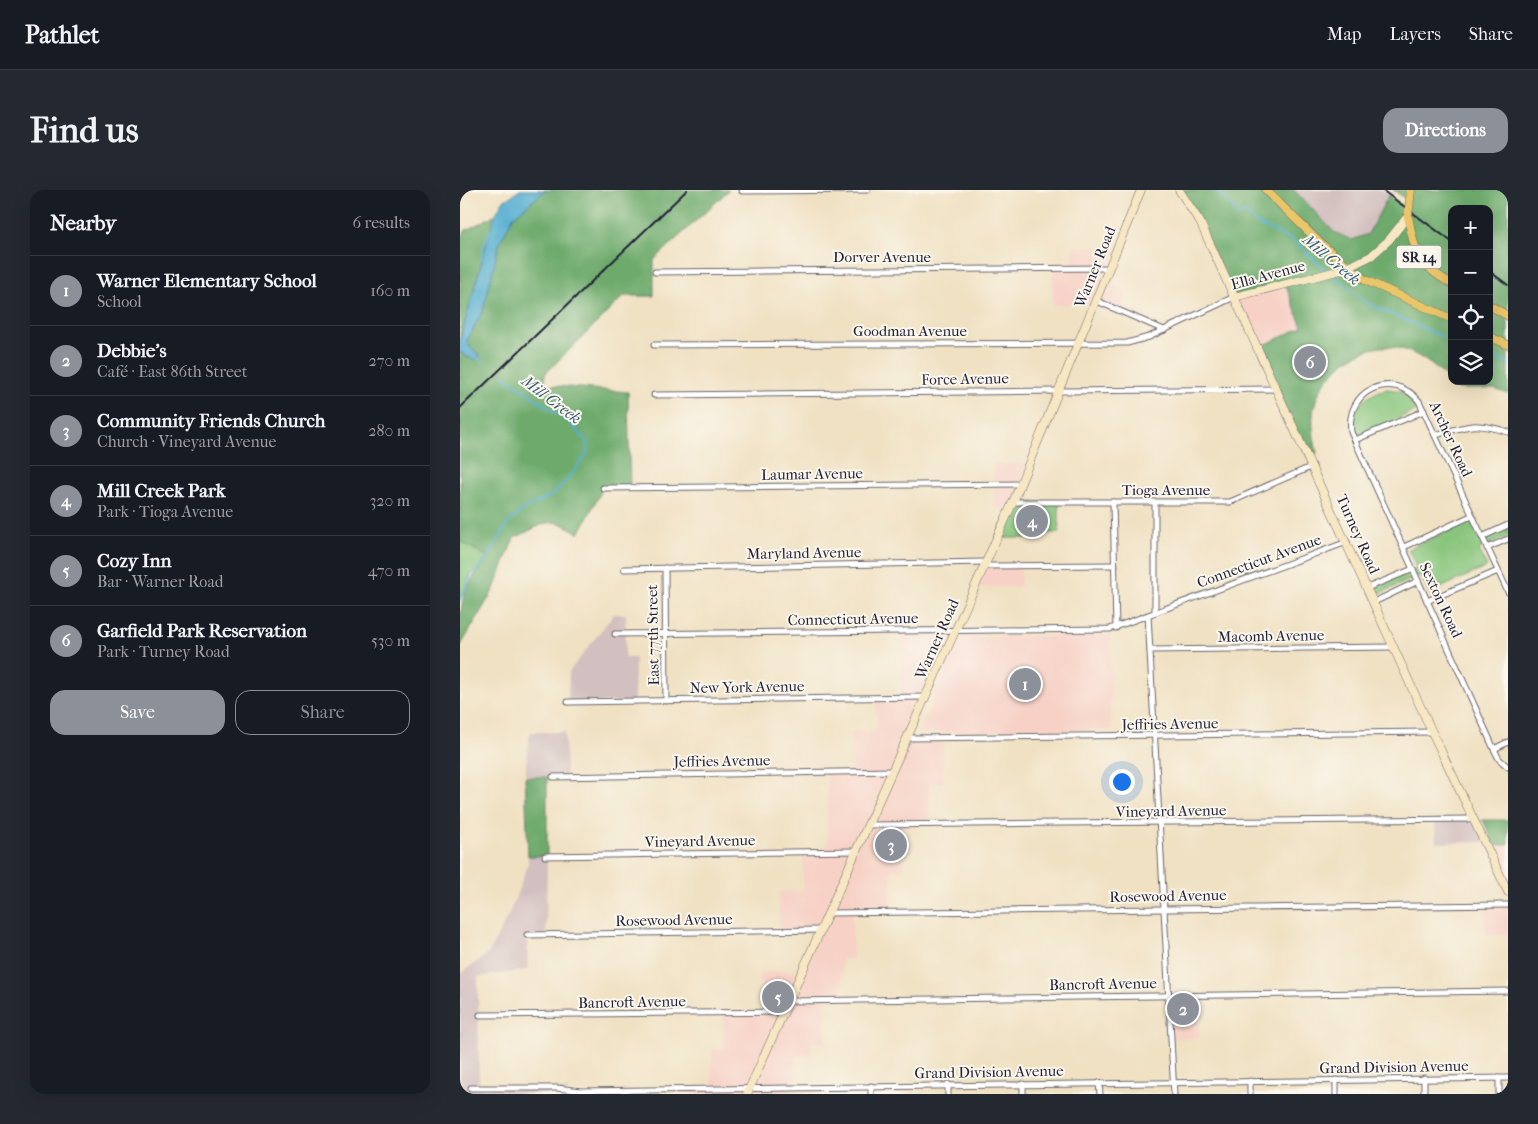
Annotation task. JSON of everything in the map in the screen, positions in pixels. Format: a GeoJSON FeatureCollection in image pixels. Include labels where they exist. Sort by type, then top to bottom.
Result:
{"type":"FeatureCollection","features":[{"type":"Feature","properties":{"kind":"main road","name":"Warner Road"},"geometry":{"type":"LineString","coordinates":[[748,1091],[1013,502],[1141,190]]}},
{"type":"Feature","properties":{"kind":"main road","name":"Turney Road"},"geometry":{"type":"LineString","coordinates":[[1179,190],[1200,222],[1313,466],[1432,732],[1506,884],[1508,892]]}},
{"type":"Feature","properties":{"kind":"main road"},"geometry":{"type":"LineString","coordinates":[[1266,190],[1320,243],[1365,280],[1448,317]]}},
{"type":"Feature","properties":{"kind":"main road","name":"SR 14"},"geometry":{"type":"LineString","coordinates":[[1411,190],[1408,216],[1414,249],[1422,263],[1448,281]]}},
{"type":"Feature","properties":{"kind":"main road","name":"Ella Avenue"},"geometry":{"type":"LineString","coordinates":[[1234,297],[1345,269],[1371,256],[1389,240],[1408,216]]}},
{"type":"Feature","properties":{"kind":"main road"},"geometry":{"type":"LineString","coordinates":[[1493,307],[1508,316]]}},
{"type":"Feature","properties":{"kind":"main road"},"geometry":{"type":"LineString","coordinates":[[1493,338],[1508,345]]}},
{"type":"Feature","properties":{"kind":"street"},"geometry":{"type":"LineString","coordinates":[[742,191],[867,190]]}},
{"type":"Feature","properties":{"kind":"street","name":"Dorver Avenue"},"geometry":{"type":"LineString","coordinates":[[655,272],[1108,268]]}},
{"type":"Feature","properties":{"kind":"street","name":"Ella Avenue"},"geometry":{"type":"LineString","coordinates":[[1164,330],[1234,297]]}},
{"type":"Feature","properties":{"kind":"street"},"geometry":{"type":"LineString","coordinates":[[1096,301],[1164,330]]}},
{"type":"Feature","properties":{"kind":"street","name":"Goodman Avenue"},"geometry":{"type":"LineString","coordinates":[[654,345],[1127,343],[1164,330]]}},
{"type":"Feature","properties":{"kind":"street","name":"Archer Road"},"geometry":{"type":"LineString","coordinates":[[1355,440],[1351,432],[1351,416],[1358,398],[1372,389],[1388,385],[1405,388],[1412,393],[1436,435],[1471,516],[1508,592]]}},
{"type":"Feature","properties":{"kind":"street","name":"Force Avenue"},"geometry":{"type":"LineString","coordinates":[[654,395],[1277,389]]}},
{"type":"Feature","properties":{"kind":"street"},"geometry":{"type":"LineString","coordinates":[[1355,440],[1424,411]]}},
{"type":"Feature","properties":{"kind":"street"},"geometry":{"type":"LineString","coordinates":[[1436,435],[1469,425],[1486,426],[1508,432]]}},
{"type":"Feature","properties":{"kind":"street","name":"Sexton Road"},"geometry":{"type":"LineString","coordinates":[[1355,440],[1499,759],[1508,767]]}},
{"type":"Feature","properties":{"kind":"street","name":"Tioga Avenue"},"geometry":{"type":"LineString","coordinates":[[1013,502],[1230,502],[1313,466]]}},
{"type":"Feature","properties":{"kind":"street","name":"Laumar Avenue"},"geometry":{"type":"LineString","coordinates":[[603,488],[1020,484]]}},
{"type":"Feature","properties":{"kind":"street"},"geometry":{"type":"LineString","coordinates":[[1113,502],[1116,628]]}},
{"type":"Feature","properties":{"kind":"street"},"geometry":{"type":"LineString","coordinates":[[1155,503],[1155,612]]}},
{"type":"Feature","properties":{"kind":"street"},"geometry":{"type":"LineString","coordinates":[[1404,546],[1471,516]]}},
{"type":"Feature","properties":{"kind":"street"},"geometry":{"type":"LineString","coordinates":[[1482,537],[1508,525]]}},
{"type":"Feature","properties":{"kind":"street"},"geometry":{"type":"LineString","coordinates":[[1487,548],[1508,539]]}},
{"type":"Feature","properties":{"kind":"street","name":"Connecticut Avenue"},"geometry":{"type":"LineString","coordinates":[[615,634],[1110,630],[1347,542]]}},
{"type":"Feature","properties":{"kind":"street","name":"Maryland Avenue"},"geometry":{"type":"LineString","coordinates":[[624,569],[985,564],[1115,565]]}},
{"type":"Feature","properties":{"kind":"street","name":"East 77th Street"},"geometry":{"type":"LineString","coordinates":[[665,568],[666,701]]}},
{"type":"Feature","properties":{"kind":"street"},"geometry":{"type":"LineString","coordinates":[[1368,588],[1413,569]]}},
{"type":"Feature","properties":{"kind":"street"},"geometry":{"type":"LineString","coordinates":[[1427,601],[1498,571]]}},
{"type":"Feature","properties":{"kind":"street"},"geometry":{"type":"LineString","coordinates":[[1374,602],[1418,581]]}},
{"type":"Feature","properties":{"kind":"street"},"geometry":{"type":"LineString","coordinates":[[1148,615],[1174,1094]]}},
{"type":"Feature","properties":{"kind":"street","name":"Macomb Avenue"},"geometry":{"type":"LineString","coordinates":[[1150,650],[1393,647]]}},
{"type":"Feature","properties":{"kind":"street","name":"New York Avenue"},"geometry":{"type":"LineString","coordinates":[[568,702],[926,697]]}},
{"type":"Feature","properties":{"kind":"street","name":"Jeffries Avenue"},"geometry":{"type":"LineString","coordinates":[[908,738],[1154,737],[1432,732]]}},
{"type":"Feature","properties":{"kind":"street"},"geometry":{"type":"LineString","coordinates":[[1494,748],[1508,742]]}},
{"type":"Feature","properties":{"kind":"street","name":"Jeffries Avenue"},"geometry":{"type":"LineString","coordinates":[[553,777],[892,771]]}},
{"type":"Feature","properties":{"kind":"street","name":"Vineyard Avenue"},"geometry":{"type":"LineString","coordinates":[[868,825],[1159,824],[1474,819]]}},
{"type":"Feature","properties":{"kind":"street","name":"Vineyard Avenue"},"geometry":{"type":"LineString","coordinates":[[545,856],[856,851]]}},
{"type":"Feature","properties":{"kind":"street","name":"Rosewood Avenue"},"geometry":{"type":"LineString","coordinates":[[829,913],[1164,908],[1508,906]]}},
{"type":"Feature","properties":{"kind":"street","name":"Rosewood Avenue"},"geometry":{"type":"LineString","coordinates":[[527,935],[821,930]]}},
{"type":"Feature","properties":{"kind":"street","name":"Bancroft Avenue"},"geometry":{"type":"LineString","coordinates":[[789,1002],[1508,991]]}},
{"type":"Feature","properties":{"kind":"street","name":"Bancroft Avenue"},"geometry":{"type":"LineString","coordinates":[[480,1015],[784,1012]]}},
{"type":"Feature","properties":{"kind":"street"},"geometry":{"type":"LineString","coordinates":[[1424,1078],[1424,1094]]}},
{"type":"Feature","properties":{"kind":"street"},"geometry":{"type":"LineString","coordinates":[[1499,1078],[1499,1094]]}},
{"type":"Feature","properties":{"kind":"street","name":"Grand Division Avenue"},"geometry":{"type":"LineString","coordinates":[[471,1088],[557,1088],[581,1091],[748,1091],[795,1087],[948,1084],[1508,1078]]}},
{"type":"Feature","properties":{"kind":"street"},"geometry":{"type":"LineString","coordinates":[[1336,1080],[1336,1094]]}},
{"type":"Feature","properties":{"kind":"street"},"geometry":{"type":"LineString","coordinates":[[1250,1081],[1250,1094]]}},
{"type":"Feature","properties":{"kind":"street"},"geometry":{"type":"LineString","coordinates":[[1100,1083],[1100,1094]]}},
{"type":"Feature","properties":{"kind":"street"},"geometry":{"type":"LineString","coordinates":[[948,1084],[948,1094]]}},
{"type":"Feature","properties":{"kind":"street"},"geometry":{"type":"LineString","coordinates":[[1023,1084],[1023,1094]]}},
{"type":"Feature","properties":{"kind":"street"},"geometry":{"type":"LineString","coordinates":[[871,1086],[871,1094]]}},
{"type":"Feature","properties":{"kind":"street"},"geometry":{"type":"LineString","coordinates":[[795,1087],[796,1094]]}},
{"type":"Feature","properties":{"kind":"shaded area"},"geometry":{"type":"Polygon","coordinates":[[[1294,190],[1382,190],[1408,210],[1389,196],[1368,235],[1352,240],[1334,232],[1294,190]]]}},
{"type":"Feature","properties":{"kind":"shaded area"},"geometry":{"type":"Polygon","coordinates":[[[1073,247],[1117,247],[1103,282],[1128,292],[1121,311],[1097,301],[1094,305],[1053,305],[1053,268],[1073,268],[1073,247]]]}},
{"type":"Feature","properties":{"kind":"shaded area"},"geometry":{"type":"Polygon","coordinates":[[[1285,284],[1302,327],[1258,348],[1234,297],[1285,284]]]}},
{"type":"Feature","properties":{"kind":"shaded area"},"geometry":{"type":"Polygon","coordinates":[[[994,464],[1029,464],[1010,508],[995,508],[994,464]]]}},
{"type":"Feature","properties":{"kind":"shaded area"},"geometry":{"type":"Polygon","coordinates":[[[984,566],[1021,566],[1021,587],[975,587],[984,566]]]}},
{"type":"Feature","properties":{"kind":"shaded area"},"geometry":{"type":"Polygon","coordinates":[[[614,614],[626,614],[625,658],[635,658],[634,702],[568,702],[569,672],[614,614]]]}},
{"type":"Feature","properties":{"kind":"shaded area"},"geometry":{"type":"Polygon","coordinates":[[[957,630],[908,738],[943,738],[943,782],[929,783],[929,826],[902,827],[903,870],[891,870],[891,912],[852,913],[853,959],[842,959],[842,1001],[825,1001],[826,1043],[811,1043],[811,1054],[796,1055],[795,1094],[684,1094],[684,1089],[712,1089],[712,1050],[724,1049],[723,1013],[761,1013],[760,972],[803,971],[821,930],[779,931],[779,892],[803,891],[803,852],[827,851],[827,772],[851,771],[851,731],[877,731],[876,698],[901,697],[901,631],[957,630]]]}},
{"type":"Feature","properties":{"kind":"shaded area"},"geometry":{"type":"Polygon","coordinates":[[[1110,635],[1111,730],[919,733],[961,637],[1110,635]]]}},
{"type":"Feature","properties":{"kind":"shaded area"},"geometry":{"type":"Polygon","coordinates":[[[531,732],[565,732],[566,777],[525,777],[531,732]]]}},
{"type":"Feature","properties":{"kind":"shaded area"},"geometry":{"type":"Polygon","coordinates":[[[1435,819],[1474,819],[1485,842],[1436,843],[1435,819]]]}},
{"type":"Feature","properties":{"kind":"shaded area"},"geometry":{"type":"Polygon","coordinates":[[[1508,844],[1508,884],[1486,845],[1508,844]]]}},
{"type":"Feature","properties":{"kind":"shaded area"},"geometry":{"type":"Polygon","coordinates":[[[528,856],[547,856],[546,935],[527,935],[528,970],[478,977],[479,1088],[567,1090],[567,1094],[460,1094],[460,974],[489,953],[509,914],[528,865],[528,856]]]}},
{"type":"Feature","properties":{"kind":"shaded area"},"geometry":{"type":"Polygon","coordinates":[[[1508,905],[1508,935],[1486,935],[1485,906],[1508,905]]]}},
{"type":"Feature","properties":{"kind":"shaded area"},"geometry":{"type":"Polygon","coordinates":[[[1198,995],[1199,1038],[1172,1039],[1169,996],[1198,995]]]}},
{"type":"Feature","properties":{"kind":"green space"},"geometry":{"type":"Polygon","coordinates":[[[546,190],[729,190],[654,260],[654,296],[624,296],[545,374],[545,385],[628,392],[630,488],[603,488],[579,534],[569,527],[553,522],[546,523],[514,538],[493,591],[460,647],[460,619],[464,598],[472,579],[488,557],[460,541],[460,352],[468,358],[480,355],[466,343],[483,311],[499,244],[513,217],[546,190]]]}},
{"type":"Feature","properties":{"kind":"green space"},"geometry":{"type":"Polygon","coordinates":[[[1179,190],[1294,190],[1334,232],[1352,240],[1368,234],[1389,195],[1408,210],[1410,202],[1393,190],[1508,190],[1508,394],[1494,389],[1458,389],[1454,385],[1493,385],[1493,205],[1448,205],[1448,380],[1423,359],[1398,348],[1370,349],[1357,354],[1334,371],[1318,394],[1313,413],[1313,430],[1317,453],[1308,457],[1258,348],[1302,327],[1285,284],[1234,297],[1200,222],[1179,190]]]}},
{"type":"Feature","properties":{"kind":"green space"},"geometry":{"type":"Polygon","coordinates":[[[495,215],[460,340],[460,239],[466,230],[495,215]]]}},
{"type":"Feature","properties":{"kind":"green space"},"geometry":{"type":"Polygon","coordinates":[[[1387,389],[1400,391],[1408,395],[1417,405],[1415,411],[1364,434],[1357,434],[1353,426],[1355,411],[1373,394],[1387,389]]]}},
{"type":"Feature","properties":{"kind":"green space"},"geometry":{"type":"Polygon","coordinates":[[[1013,502],[1059,502],[1059,533],[1038,533],[1037,538],[996,538],[1013,502]]]}},
{"type":"Feature","properties":{"kind":"green space"},"geometry":{"type":"Polygon","coordinates":[[[1471,521],[1479,539],[1508,526],[1508,536],[1479,549],[1487,567],[1429,593],[1421,575],[1378,594],[1375,588],[1417,569],[1408,549],[1471,521]]]}},
{"type":"Feature","properties":{"kind":"green space"},"geometry":{"type":"Polygon","coordinates":[[[460,541],[488,557],[471,575],[460,600],[460,541]]]}},
{"type":"Feature","properties":{"kind":"green space"},"geometry":{"type":"Polygon","coordinates":[[[525,777],[547,777],[547,856],[528,856],[525,777]]]}},
{"type":"Feature","properties":{"kind":"green space"},"geometry":{"type":"Polygon","coordinates":[[[1483,820],[1508,820],[1508,845],[1494,845],[1483,820]]]}},
{"type":"Feature","properties":{"kind":"water"},"geometry":{"type":"Polygon","coordinates":[[[520,190],[546,190],[513,217],[499,244],[483,311],[466,343],[480,356],[473,360],[460,352],[460,340],[495,215],[503,201],[520,190]]]}},
{"type":"Feature","properties":{"kind":"waterway","name":"Mill Creek"},"geometry":{"type":"LineString","coordinates":[[1207,190],[1221,195],[1237,215],[1247,213],[1255,223],[1291,239],[1327,271]]}},
{"type":"Feature","properties":{"kind":"waterway","name":"Mill Creek"},"geometry":{"type":"LineString","coordinates":[[482,260],[483,249],[491,229]]}},
{"type":"Feature","properties":{"kind":"waterway","name":"Mill Creek"},"geometry":{"type":"LineString","coordinates":[[1333,275],[1367,303],[1450,340]]}},
{"type":"Feature","properties":{"kind":"waterway","name":"Mill Creek"},"geometry":{"type":"LineString","coordinates":[[475,356],[483,362]]}},
{"type":"Feature","properties":{"kind":"waterway","name":"Mill Creek"},"geometry":{"type":"LineString","coordinates":[[1493,357],[1508,363]]}},
{"type":"Feature","properties":{"kind":"waterway","name":"Mill Creek"},"geometry":{"type":"LineString","coordinates":[[460,600],[471,575],[488,557],[508,523],[525,508],[551,496],[567,480],[587,454],[587,442],[572,425],[503,375]]}},
{"type":"Feature","properties":{"kind":"railway"},"geometry":{"type":"LineString","coordinates":[[460,408],[687,190]]}},
{"type":"Feature","properties":{"kind":"railway"},"geometry":{"type":"LineString","coordinates":[[1382,190],[1448,239]]}},
{"type":"Feature","properties":{"kind":"railway"},"geometry":{"type":"LineString","coordinates":[[1493,274],[1508,285]]}},
{"type":"Feature","properties":{"kind":"place","name":"Garfield Park Reservation"},"geometry":{"type":"Point","coordinates":[1310,362]}},
{"type":"Feature","properties":{"kind":"place","name":"Mill Creek Park"},"geometry":{"type":"Point","coordinates":[1032,521]}},
{"type":"Feature","properties":{"kind":"place","name":"Warner Elementary School"},"geometry":{"type":"Point","coordinates":[1025,684]}},
{"type":"Feature","properties":{"kind":"place","name":"Community Friends Church"},"geometry":{"type":"Point","coordinates":[891,845]}},
{"type":"Feature","properties":{"kind":"place","name":"Cozy Inn"},"geometry":{"type":"Point","coordinates":[778,997]}},
{"type":"Feature","properties":{"kind":"place","name":"Debbie's"},"geometry":{"type":"Point","coordinates":[1183,1009]}}]}
